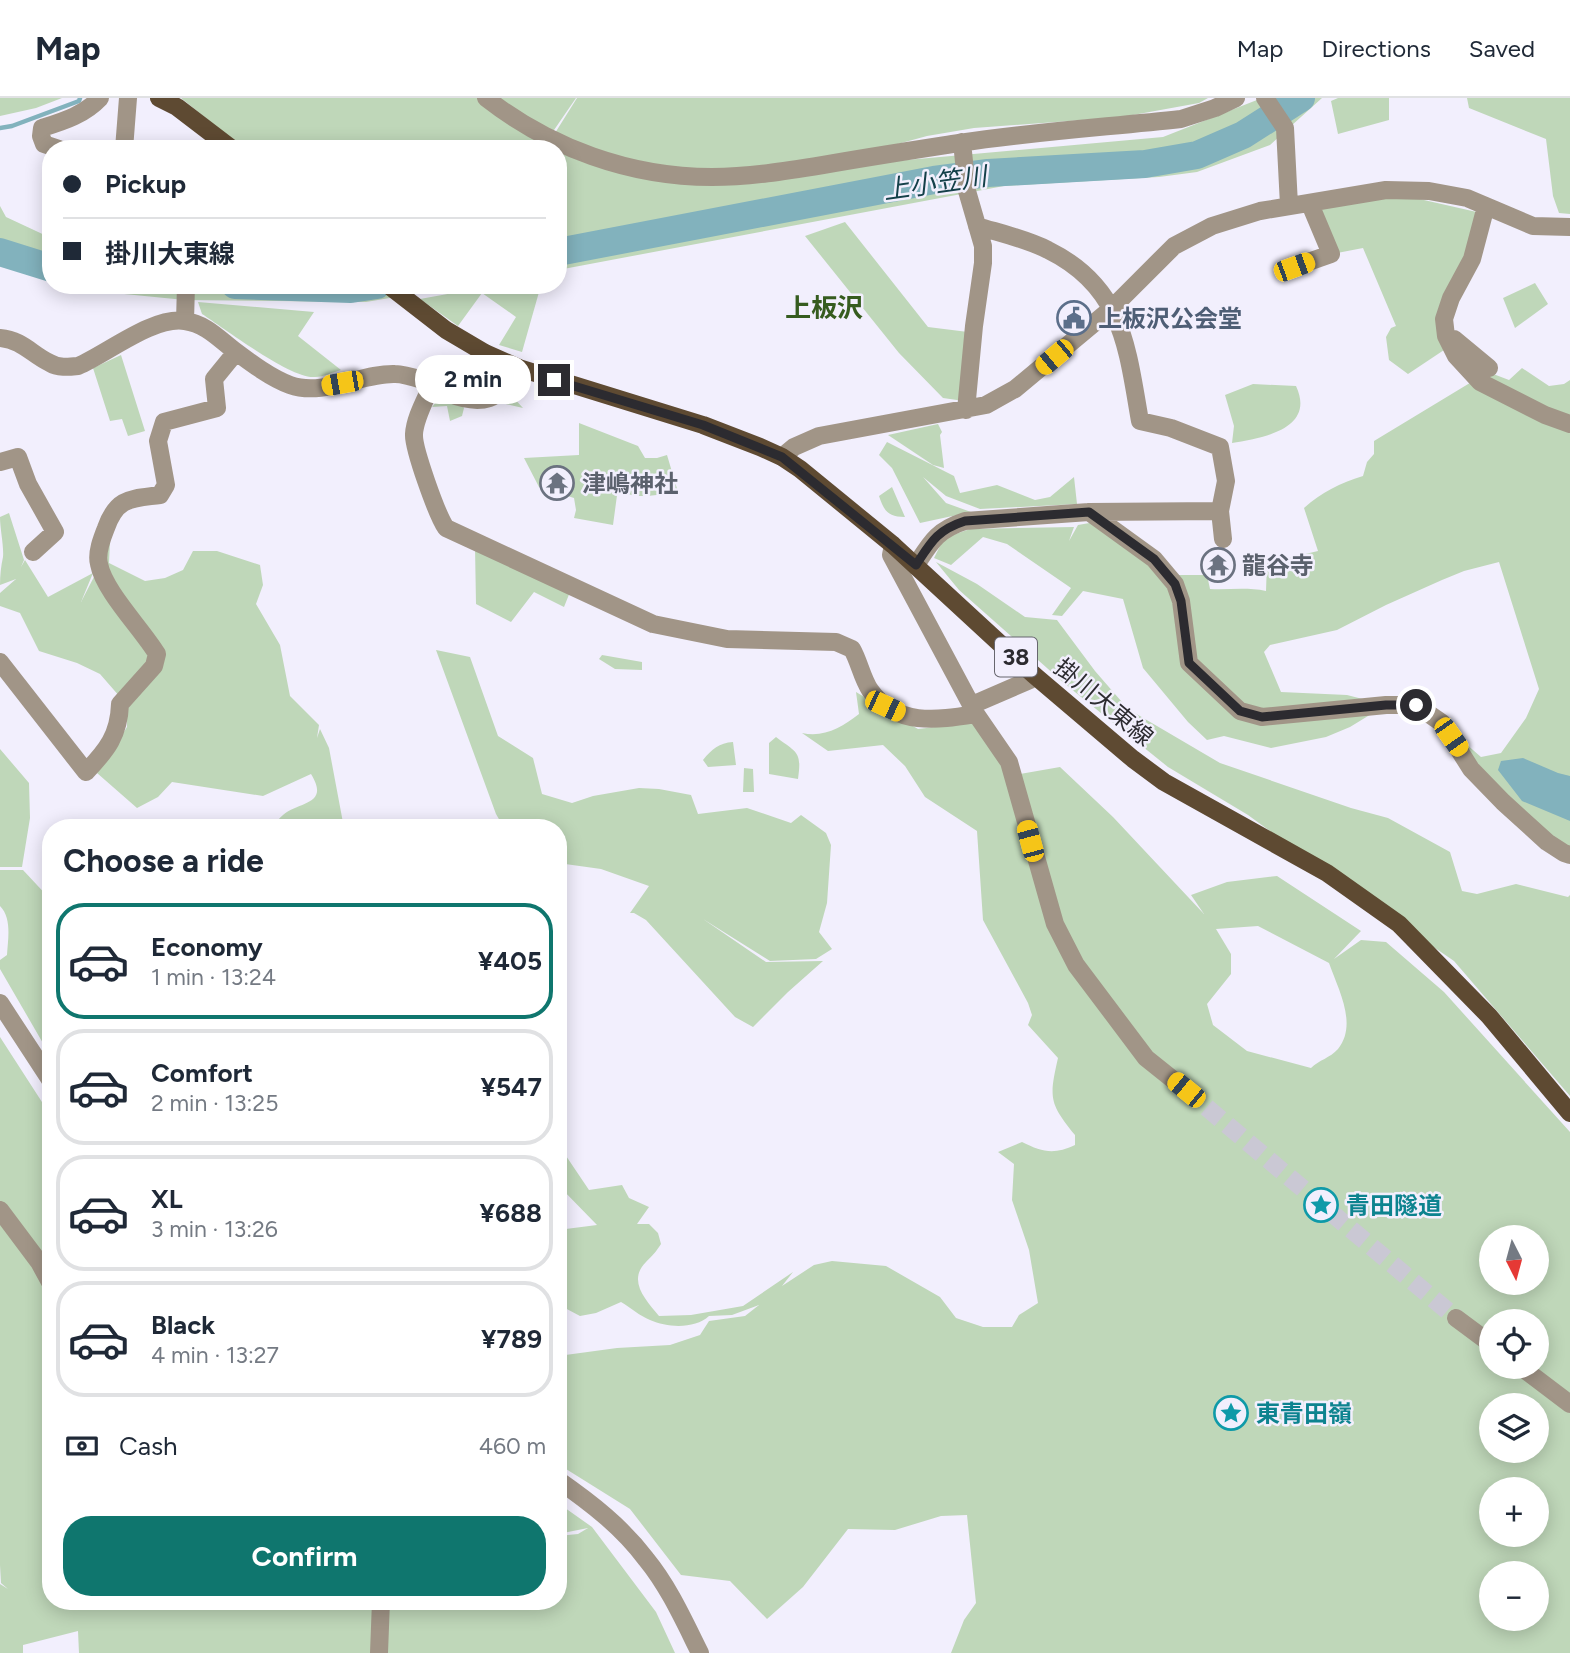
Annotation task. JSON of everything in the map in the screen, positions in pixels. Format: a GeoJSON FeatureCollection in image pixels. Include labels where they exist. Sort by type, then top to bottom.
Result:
{"type":"FeatureCollection","features":[{"type":"Feature","properties":{"kind":"main road"},"geometry":{"type":"LineString","coordinates":[[159,98],[177,107],[220,140]]}},
{"type":"Feature","properties":{"kind":"main road","name":"掛川大東線"},"geometry":{"type":"LineString","coordinates":[[399,294],[446,330],[485,353],[519,368],[703,425],[782,457],[893,545],[1034,675],[1133,759],[1164,782],[1327,873],[1399,924],[1489,1016],[1570,1113]]}},
{"type":"Feature","properties":{"kind":"street"},"geometry":{"type":"LineString","coordinates":[[42,140],[43,128],[78,116],[100,98]]}},
{"type":"Feature","properties":{"kind":"street"},"geometry":{"type":"LineString","coordinates":[[125,140],[128,98]]}},
{"type":"Feature","properties":{"kind":"street"},"geometry":{"type":"LineString","coordinates":[[486,98],[553,140]]}},
{"type":"Feature","properties":{"kind":"street"},"geometry":{"type":"LineString","coordinates":[[567,146],[591,157],[668,175],[712,177],[771,173],[962,142],[1181,119],[1236,98]]}},
{"type":"Feature","properties":{"kind":"street"},"geometry":{"type":"LineString","coordinates":[[1265,98],[1285,128],[1289,205]]}},
{"type":"Feature","properties":{"kind":"street"},"geometry":{"type":"LineString","coordinates":[[962,142],[967,191],[983,246],[966,410]]}},
{"type":"Feature","properties":{"kind":"street"},"geometry":{"type":"LineString","coordinates":[[782,457],[794,447],[819,436],[986,405],[1015,389],[1111,309],[1174,246],[1212,226],[1260,211],[1386,190],[1429,191],[1467,198],[1534,226],[1570,227]]}},
{"type":"Feature","properties":{"kind":"street"},"geometry":{"type":"LineString","coordinates":[[1294,267],[1331,254],[1310,204]]}},
{"type":"Feature","properties":{"kind":"street"},"geometry":{"type":"LineString","coordinates":[[1486,206],[1472,259],[1444,319],[1446,336],[1456,356],[1480,382],[1545,415],[1570,424]]}},
{"type":"Feature","properties":{"kind":"street"},"geometry":{"type":"LineString","coordinates":[[977,226],[1048,249],[1087,274],[1105,295],[1127,346],[1140,421],[1171,428],[1220,447],[1226,481],[1220,511],[1223,539]]}},
{"type":"Feature","properties":{"kind":"street"},"geometry":{"type":"LineString","coordinates":[[185,321],[186,294]]}},
{"type":"Feature","properties":{"kind":"street"},"geometry":{"type":"LineString","coordinates":[[1447,310],[1454,339],[1489,368]]}},
{"type":"Feature","properties":{"kind":"street"},"geometry":{"type":"LineString","coordinates":[[0,338],[17,342],[49,363],[63,367],[78,366],[156,325],[185,321],[205,327],[281,382],[294,387],[316,388],[393,373],[411,374],[438,384],[456,386],[469,377],[485,353]]}},
{"type":"Feature","properties":{"kind":"street"},"geometry":{"type":"LineString","coordinates":[[0,662],[86,772],[114,737],[119,724],[120,704],[154,666],[157,654],[107,584],[98,563],[101,542],[113,509],[130,499],[160,495],[166,485],[158,441],[164,422],[217,408],[214,379],[236,352]]}},
{"type":"Feature","properties":{"kind":"street"},"geometry":{"type":"LineString","coordinates":[[438,384],[447,393],[461,399],[494,397],[503,391],[519,368]]}},
{"type":"Feature","properties":{"kind":"street"},"geometry":{"type":"LineString","coordinates":[[438,384],[416,422],[413,437],[438,516],[446,528],[653,624],[727,639],[836,642],[852,649],[869,688],[885,706],[910,717],[936,720],[974,709],[1030,680],[1034,675]]}},
{"type":"Feature","properties":{"kind":"street"},"geometry":{"type":"LineString","coordinates":[[0,462],[19,457],[28,484],[55,532],[33,552]]}},
{"type":"Feature","properties":{"kind":"street"},"geometry":{"type":"LineString","coordinates":[[916,565],[934,537],[947,527],[965,521],[1089,512],[1220,511]]}},
{"type":"Feature","properties":{"kind":"street"},"geometry":{"type":"LineString","coordinates":[[1089,512],[1154,559],[1175,584],[1181,601],[1189,663],[1240,711],[1262,717],[1386,705],[1416,705],[1442,723],[1471,769],[1503,802],[1547,842],[1570,855]]}},
{"type":"Feature","properties":{"kind":"street"},"geometry":{"type":"LineString","coordinates":[[893,545],[891,555],[974,709],[1009,762],[1055,924],[1076,965],[1146,1058],[1186,1090]]}},
{"type":"Feature","properties":{"kind":"street"},"geometry":{"type":"LineString","coordinates":[[0,1003],[42,1067]]}},
{"type":"Feature","properties":{"kind":"street"},"geometry":{"type":"LineString","coordinates":[[0,1210],[42,1268]]}},
{"type":"Feature","properties":{"kind":"street"},"geometry":{"type":"LineString","coordinates":[[1456,1318],[1479,1335]]}},
{"type":"Feature","properties":{"kind":"street"},"geometry":{"type":"LineString","coordinates":[[1537,1379],[1570,1404]]}},
{"type":"Feature","properties":{"kind":"street"},"geometry":{"type":"LineString","coordinates":[[567,1486],[590,1502],[621,1530],[647,1560],[674,1601],[700,1653]]}},
{"type":"Feature","properties":{"kind":"street"},"geometry":{"type":"LineString","coordinates":[[379,1653],[381,1610]]}},
{"type":"Feature","properties":{"kind":"green space"},"geometry":{"type":"Polygon","coordinates":[[[0,98],[62,98],[36,108],[0,116],[0,98]]]}},
{"type":"Feature","properties":{"kind":"green space"},"geometry":{"type":"Polygon","coordinates":[[[181,98],[576,98],[547,140],[233,140],[181,98]]]}},
{"type":"Feature","properties":{"kind":"green space"},"geometry":{"type":"Polygon","coordinates":[[[577,98],[1208,98],[1199,103],[1122,117],[974,128],[927,136],[806,169],[1163,137],[1262,98],[1322,98],[1270,145],[1197,172],[1159,177],[1004,186],[567,268],[567,140],[551,140],[577,98]]]}},
{"type":"Feature","properties":{"kind":"green space"},"geometry":{"type":"Polygon","coordinates":[[[1338,98],[1389,98],[1389,120],[1338,134],[1331,101],[1338,98]]]}},
{"type":"Feature","properties":{"kind":"green space"},"geometry":{"type":"Polygon","coordinates":[[[1467,98],[1570,98],[1570,214],[1559,213],[1553,196],[1546,139],[1469,108],[1467,98]]]}},
{"type":"Feature","properties":{"kind":"green space"},"geometry":{"type":"Polygon","coordinates":[[[1402,195],[1481,213],[1437,333],[1444,350],[1408,374],[1389,360],[1386,337],[1391,328],[1396,326],[1363,248],[1332,254],[1314,207],[1402,195]]]}},
{"type":"Feature","properties":{"kind":"green space"},"geometry":{"type":"Polygon","coordinates":[[[0,206],[6,217],[42,234],[42,275],[0,262],[0,206]]]}},
{"type":"Feature","properties":{"kind":"green space"},"geometry":{"type":"Polygon","coordinates":[[[845,222],[928,327],[968,332],[971,402],[943,398],[899,353],[805,236],[845,222]]]}},
{"type":"Feature","properties":{"kind":"green space"},"geometry":{"type":"Polygon","coordinates":[[[1535,283],[1548,304],[1515,328],[1503,298],[1535,283]]]}},
{"type":"Feature","properties":{"kind":"green space"},"geometry":{"type":"Polygon","coordinates":[[[124,294],[413,294],[366,302],[185,300],[124,294]]]}},
{"type":"Feature","properties":{"kind":"green space"},"geometry":{"type":"Polygon","coordinates":[[[448,294],[481,294],[458,326],[420,299],[448,294]]]}},
{"type":"Feature","properties":{"kind":"green space"},"geometry":{"type":"Polygon","coordinates":[[[483,294],[538,294],[522,352],[499,345],[516,317],[483,294]]]}},
{"type":"Feature","properties":{"kind":"green space"},"geometry":{"type":"Polygon","coordinates":[[[198,302],[314,312],[298,336],[341,370],[315,377],[304,376],[291,370],[258,352],[202,314],[198,302]]]}},
{"type":"Feature","properties":{"kind":"green space"},"geometry":{"type":"Polygon","coordinates":[[[121,355],[145,431],[128,436],[122,419],[110,421],[93,368],[121,355]]]}},
{"type":"Feature","properties":{"kind":"green space"},"geometry":{"type":"Polygon","coordinates":[[[1522,368],[1549,386],[1564,384],[1570,380],[1570,855],[1547,842],[1442,723],[1481,757],[1501,753],[1526,718],[1539,689],[1499,562],[1442,580],[1337,630],[1270,645],[1264,652],[1281,692],[1347,695],[1386,705],[1350,727],[1326,737],[1271,748],[1224,736],[1207,740],[1188,722],[1143,668],[1123,599],[1083,591],[1062,616],[1052,615],[1071,588],[1007,544],[983,537],[951,565],[934,558],[944,538],[970,529],[1074,527],[1069,541],[1078,525],[1101,521],[1142,558],[1179,575],[1207,575],[1210,589],[1266,591],[1267,563],[1318,551],[1304,508],[1332,489],[1363,476],[1367,462],[1374,454],[1374,441],[1488,372],[1509,380],[1522,368]]]}},
{"type":"Feature","properties":{"kind":"green space"},"geometry":{"type":"Polygon","coordinates":[[[484,372],[499,382],[523,408],[461,394],[484,372]]]}},
{"type":"Feature","properties":{"kind":"green space"},"geometry":{"type":"Polygon","coordinates":[[[1253,384],[1296,386],[1300,401],[1299,412],[1293,422],[1283,429],[1232,443],[1234,426],[1225,395],[1253,384]]]}},
{"type":"Feature","properties":{"kind":"green space"},"geometry":{"type":"Polygon","coordinates":[[[437,401],[461,403],[464,408],[462,416],[450,421],[447,406],[432,407],[437,401]]]}},
{"type":"Feature","properties":{"kind":"green space"},"geometry":{"type":"Polygon","coordinates":[[[579,423],[638,446],[645,458],[667,455],[678,492],[638,496],[618,488],[613,525],[574,518],[574,498],[539,487],[524,458],[579,455],[579,423]]]}},
{"type":"Feature","properties":{"kind":"green space"},"geometry":{"type":"Polygon","coordinates":[[[938,424],[942,432],[940,435],[944,468],[933,465],[888,435],[938,424]]]}},
{"type":"Feature","properties":{"kind":"green space"},"geometry":{"type":"Polygon","coordinates":[[[887,442],[954,476],[960,493],[997,485],[1035,500],[1050,497],[1074,477],[1077,504],[980,509],[946,496],[923,477],[946,503],[971,512],[920,523],[892,468],[879,455],[887,442]]]}},
{"type":"Feature","properties":{"kind":"green space"},"geometry":{"type":"Polygon","coordinates":[[[892,487],[905,517],[891,514],[881,501],[879,496],[892,487]]]}},
{"type":"Feature","properties":{"kind":"green space"},"geometry":{"type":"Polygon","coordinates":[[[9,513],[24,560],[21,567],[25,560],[48,597],[93,573],[81,602],[96,573],[111,520],[109,563],[145,581],[165,578],[183,570],[193,551],[217,551],[260,565],[263,585],[256,604],[280,645],[290,696],[319,725],[317,738],[320,729],[329,748],[342,819],[279,819],[315,797],[316,784],[311,774],[263,796],[172,782],[158,797],[137,808],[97,773],[127,727],[127,705],[100,674],[77,663],[39,651],[20,613],[0,606],[0,593],[16,579],[0,585],[3,553],[0,517],[9,513]]]}},
{"type":"Feature","properties":{"kind":"green space"},"geometry":{"type":"Polygon","coordinates":[[[475,547],[570,592],[564,607],[534,592],[511,622],[476,604],[475,547]]]}},
{"type":"Feature","properties":{"kind":"green space"},"geometry":{"type":"Polygon","coordinates":[[[936,562],[977,584],[1025,617],[1057,620],[1128,709],[1220,763],[1388,818],[1450,852],[1462,891],[1477,894],[1516,884],[1568,897],[1570,895],[1570,1096],[1454,961],[1248,815],[1168,767],[1065,684],[959,590],[936,562]]]}},
{"type":"Feature","properties":{"kind":"green space"},"geometry":{"type":"Polygon","coordinates":[[[436,650],[470,657],[498,736],[533,758],[542,794],[572,803],[593,796],[639,788],[659,789],[691,795],[698,814],[747,808],[791,823],[801,815],[826,833],[831,845],[827,903],[819,932],[832,949],[816,959],[770,961],[703,919],[766,962],[823,961],[753,1027],[735,1017],[646,920],[630,913],[649,886],[601,869],[567,864],[567,819],[499,819],[436,650]]]}},
{"type":"Feature","properties":{"kind":"green space"},"geometry":{"type":"Polygon","coordinates":[[[602,655],[642,662],[642,670],[615,669],[599,659],[602,655]]]}},
{"type":"Feature","properties":{"kind":"green space"},"geometry":{"type":"Polygon","coordinates":[[[856,692],[918,729],[978,722],[1020,774],[1060,767],[1113,817],[1204,914],[1191,895],[1227,882],[1277,876],[1361,931],[1334,959],[1361,940],[1386,942],[1444,992],[1570,1132],[1570,1653],[951,1653],[964,1620],[976,1603],[967,1515],[941,1516],[895,1530],[848,1529],[803,1587],[767,1619],[730,1581],[681,1575],[630,1509],[567,1470],[567,1355],[670,1345],[700,1335],[709,1321],[745,1316],[759,1305],[732,1315],[709,1316],[696,1323],[681,1326],[650,1320],[621,1302],[596,1313],[580,1316],[567,1309],[567,1229],[597,1225],[567,1194],[567,1157],[589,1190],[622,1185],[629,1198],[649,1207],[637,1224],[649,1224],[658,1233],[661,1244],[641,1269],[638,1283],[644,1297],[659,1316],[691,1315],[743,1306],[793,1272],[782,1286],[814,1265],[832,1261],[886,1266],[940,1297],[956,1318],[983,1327],[1012,1327],[1019,1315],[1038,1303],[1029,1250],[1012,1200],[1014,1164],[998,1152],[1022,1142],[1048,1151],[1061,1150],[1075,1145],[1075,1135],[1053,1100],[1053,1082],[1058,1058],[1028,1025],[1032,1015],[1028,1003],[983,920],[977,831],[925,797],[905,766],[883,745],[828,751],[802,733],[818,734],[832,730],[859,714],[856,692]],[[1258,926],[1216,929],[1231,954],[1231,974],[1207,1004],[1213,1025],[1247,1051],[1311,1068],[1338,1049],[1346,1029],[1344,1006],[1329,963],[1258,926]]]}},
{"type":"Feature","properties":{"kind":"green space"},"geometry":{"type":"Polygon","coordinates":[[[776,737],[796,754],[799,763],[798,779],[769,774],[769,743],[776,737]]]}},
{"type":"Feature","properties":{"kind":"green space"},"geometry":{"type":"Polygon","coordinates":[[[733,742],[736,765],[708,767],[703,760],[710,753],[720,745],[733,742]]]}},
{"type":"Feature","properties":{"kind":"green space"},"geometry":{"type":"Polygon","coordinates":[[[0,749],[29,783],[30,818],[22,867],[0,867],[0,749]]]}},
{"type":"Feature","properties":{"kind":"green space"},"geometry":{"type":"Polygon","coordinates":[[[744,768],[753,769],[754,792],[743,792],[744,768]]]}},
{"type":"Feature","properties":{"kind":"green space"},"geometry":{"type":"Polygon","coordinates":[[[0,870],[23,870],[42,890],[42,1041],[0,969],[0,960],[7,955],[8,923],[0,906],[0,870]]]}},
{"type":"Feature","properties":{"kind":"green space"},"geometry":{"type":"Polygon","coordinates":[[[0,1037],[42,1102],[42,1610],[567,1610],[567,1535],[578,1534],[588,1528],[567,1532],[567,1509],[592,1527],[656,1612],[675,1653],[79,1653],[78,1631],[23,1645],[23,1653],[0,1653],[0,1584],[8,1589],[1,1583],[0,1037]]]}},
{"type":"Feature","properties":{"kind":"water"},"geometry":{"type":"Polygon","coordinates":[[[1523,758],[1570,776],[1570,821],[1522,801],[1498,770],[1501,761],[1523,758]]]}},
{"type":"Feature","properties":{"kind":"waterway"},"geometry":{"type":"LineString","coordinates":[[0,128],[79,101],[80,98]]}},
{"type":"Feature","properties":{"kind":"waterway","name":"上小笠川"},"geometry":{"type":"LineString","coordinates":[[567,250],[934,180],[988,173],[1145,164],[1197,155],[1243,135],[1301,98]]}},
{"type":"Feature","properties":{"kind":"waterway","name":"上小笠川"},"geometry":{"type":"LineString","coordinates":[[0,252],[42,265]]}},
{"type":"Feature","properties":{"kind":"tunnel"},"geometry":{"type":"LineString","coordinates":[[1186,1090],[1456,1318]]}},
{"type":"Feature","properties":{"kind":"place","name":"上板沢公会堂"},"geometry":{"type":"Point","coordinates":[1074,318]}},
{"type":"Feature","properties":{"kind":"place","name":"津嶋神社"},"geometry":{"type":"Point","coordinates":[557,483]}},
{"type":"Feature","properties":{"kind":"place","name":"龍谷寺"},"geometry":{"type":"Point","coordinates":[1218,565]}},
{"type":"Feature","properties":{"kind":"place","name":"青田隧道"},"geometry":{"type":"Point","coordinates":[1321,1205]}},
{"type":"Feature","properties":{"kind":"place","name":"東青田嶺"},"geometry":{"type":"Point","coordinates":[1231,1413]}},
{"type":"Feature","properties":{"kind":"district","name":"上板沢"},"geometry":{"type":"Point","coordinates":[824,308]}},
{"type":"Feature","properties":{"kind":"route"},"geometry":{"type":"LineString","coordinates":[[554,380],[703,425],[782,457],[916,565],[934,537],[947,527],[965,521],[1089,512],[1154,559],[1175,584],[1181,601],[1189,663],[1240,711],[1262,717],[1386,705],[1416,705]]}}]}
